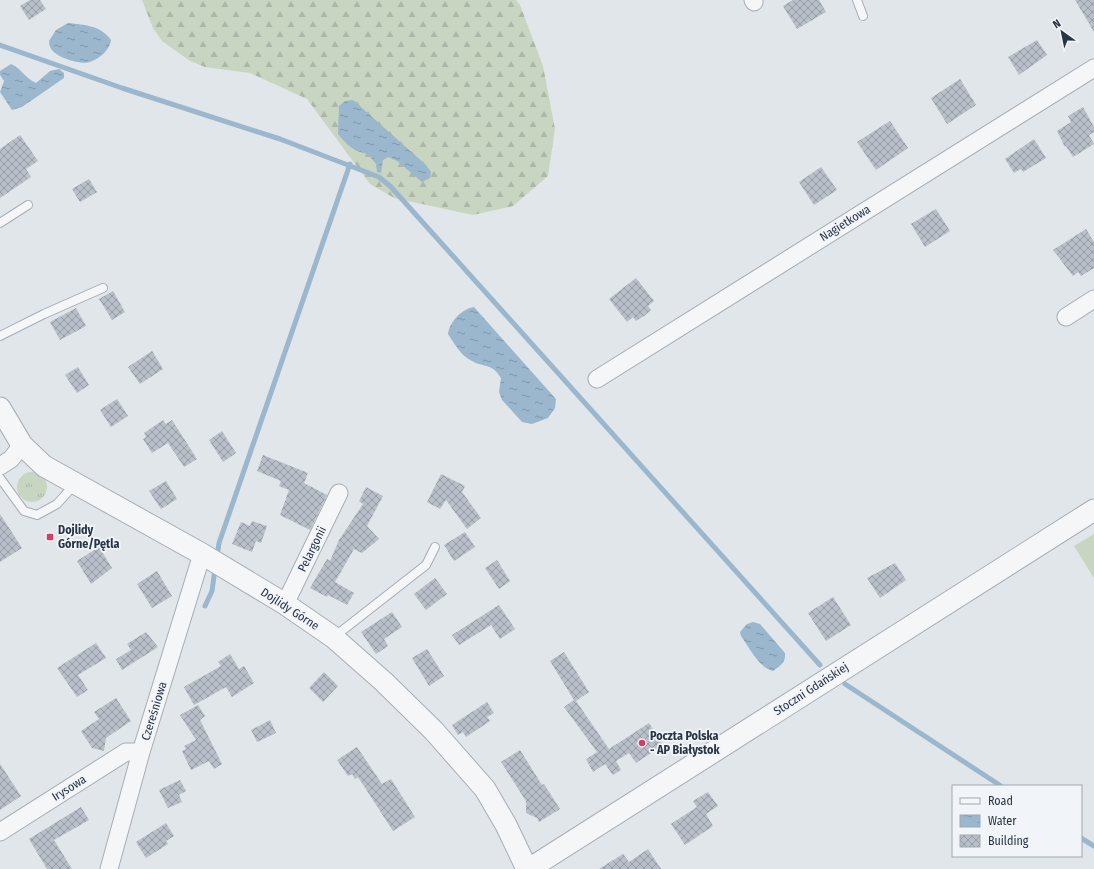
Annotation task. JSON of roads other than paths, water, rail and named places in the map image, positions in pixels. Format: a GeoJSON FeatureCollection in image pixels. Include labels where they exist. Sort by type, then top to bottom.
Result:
{"type":"FeatureCollection","features":[{"type":"Feature","properties":{"kind":"street","name":"Nagietkowa"},"geometry":{"type":"LineString","coordinates":[[597,379],[1094,68]]}},
{"type":"Feature","properties":{"kind":"street"},"geometry":{"type":"LineString","coordinates":[[1066,317],[1094,299]]}},
{"type":"Feature","properties":{"kind":"street","name":"Dojlidy Górne"},"geometry":{"type":"LineString","coordinates":[[0,408],[22,445],[44,466],[202,554],[285,604],[333,637],[384,682],[434,731],[485,789],[506,825],[528,869]]}},
{"type":"Feature","properties":{"kind":"street"},"geometry":{"type":"LineString","coordinates":[[0,466],[11,459],[22,445]]}},
{"type":"Feature","properties":{"kind":"street","name":"Pelargonii"},"geometry":{"type":"LineString","coordinates":[[285,604],[339,494]]}},
{"type":"Feature","properties":{"kind":"street","name":"Stoczni Gdańskiej"},"geometry":{"type":"LineString","coordinates":[[528,869],[1094,510]]}},
{"type":"Feature","properties":{"kind":"street","name":"Czereśniowa"},"geometry":{"type":"LineString","coordinates":[[109,869],[141,752],[202,554]]}},
{"type":"Feature","properties":{"kind":"street","name":"Irysowa"},"geometry":{"type":"LineString","coordinates":[[0,832],[126,752],[141,752]]}},
{"type":"Feature","properties":{"kind":"lane"},"geometry":{"type":"LineString","coordinates":[[857,0],[863,16]]}},
{"type":"Feature","properties":{"kind":"lane"},"geometry":{"type":"LineString","coordinates":[[0,223],[28,205]]}},
{"type":"Feature","properties":{"kind":"lane"},"geometry":{"type":"LineString","coordinates":[[0,336],[44,314],[103,288]]}},
{"type":"Feature","properties":{"kind":"lane"},"geometry":{"type":"LineString","coordinates":[[0,478],[24,511],[37,515],[57,504],[75,484]]}},
{"type":"Feature","properties":{"kind":"lane"},"geometry":{"type":"LineString","coordinates":[[333,637],[426,565],[435,547]]}},
{"type":"Feature","properties":{"kind":"water"},"geometry":{"type":"Polygon","coordinates":[[[68,23],[80,24],[102,31],[111,40],[109,47],[97,59],[86,63],[76,62],[59,56],[51,49],[49,41],[56,30],[68,23]]]}},
{"type":"Feature","properties":{"kind":"water"},"geometry":{"type":"Polygon","coordinates":[[[11,64],[36,83],[50,71],[59,69],[64,73],[64,78],[22,107],[12,110],[0,92],[4,81],[0,75],[0,71],[11,64]]]}},
{"type":"Feature","properties":{"kind":"water"},"geometry":{"type":"Polygon","coordinates":[[[353,100],[426,165],[431,172],[430,178],[422,182],[397,161],[388,157],[383,160],[381,173],[377,172],[376,164],[368,154],[354,149],[344,141],[338,134],[339,106],[345,101],[353,100]]]}},
{"type":"Feature","properties":{"kind":"water"},"geometry":{"type":"Polygon","coordinates":[[[474,307],[556,399],[555,408],[548,418],[532,424],[522,422],[502,400],[499,392],[501,378],[498,373],[491,368],[468,359],[461,353],[448,334],[451,325],[457,316],[465,310],[474,307]]]}},
{"type":"Feature","properties":{"kind":"water"},"geometry":{"type":"Polygon","coordinates":[[[753,622],[760,624],[785,653],[785,659],[783,662],[773,671],[763,666],[759,662],[741,636],[740,632],[747,624],[753,622]]]}},
{"type":"Feature","properties":{"kind":"waterway"},"geometry":{"type":"LineString","coordinates":[[0,45],[122,88],[280,139],[379,177],[391,187],[820,665]]}},
{"type":"Feature","properties":{"kind":"waterway"},"geometry":{"type":"LineString","coordinates":[[217,557],[219,543],[350,164]]}},
{"type":"Feature","properties":{"kind":"waterway"},"geometry":{"type":"LineString","coordinates":[[205,606],[212,591],[215,569]]}},
{"type":"Feature","properties":{"kind":"waterway"},"geometry":{"type":"LineString","coordinates":[[845,684],[999,785]]}},
{"type":"Feature","properties":{"kind":"waterway"},"geometry":{"type":"LineString","coordinates":[[1082,839],[1094,846]]}},
{"type":"Feature","properties":{"kind":"place","name":"Dojlidy Górne/Pętla"},"geometry":{"type":"Point","coordinates":[50,537]}},
{"type":"Feature","properties":{"kind":"place","name":"Poczta Polska - AP Białystok"},"geometry":{"type":"Point","coordinates":[642,743]}}]}
